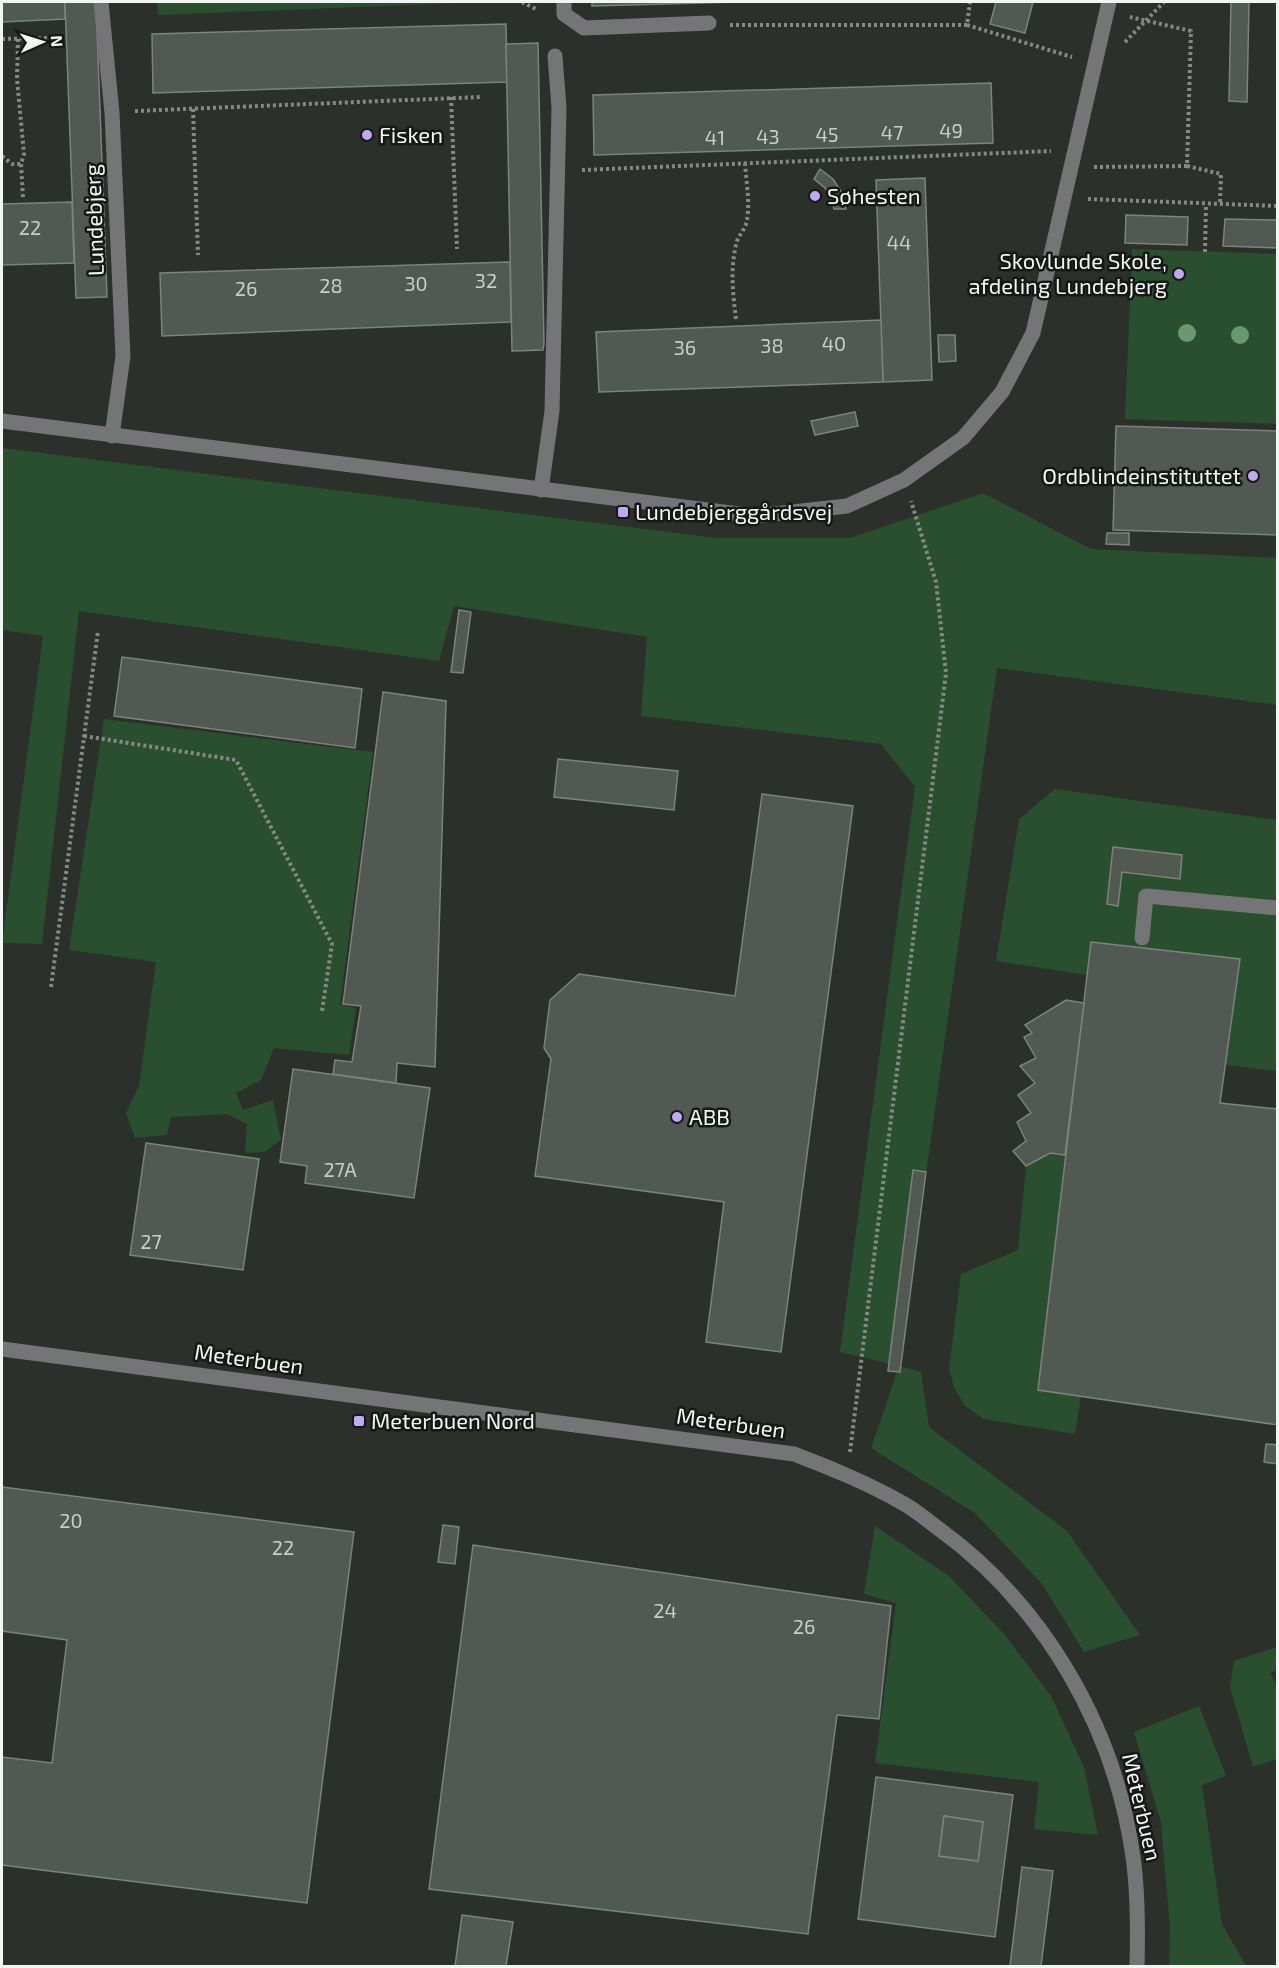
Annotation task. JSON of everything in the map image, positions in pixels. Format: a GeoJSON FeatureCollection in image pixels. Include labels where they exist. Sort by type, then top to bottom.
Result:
{"type":"FeatureCollection","features":[{"type":"Feature","properties":{"kind":"street","name":"Lundebjerg"},"geometry":{"type":"LineString","coordinates":[[101,2],[112,112],[123,356],[112,436]]}},
{"type":"Feature","properties":{"kind":"street"},"geometry":{"type":"LineString","coordinates":[[564,2],[564,14],[584,28],[709,23]]}},
{"type":"Feature","properties":{"kind":"street"},"geometry":{"type":"LineString","coordinates":[[2,422],[755,516],[847,506],[904,480],[963,438],[1002,392],[1033,333],[1108,6]]}},
{"type":"Feature","properties":{"kind":"street"},"geometry":{"type":"LineString","coordinates":[[541,490],[552,411],[559,108],[555,56]]}},
{"type":"Feature","properties":{"kind":"street"},"geometry":{"type":"LineString","coordinates":[[1142,938],[1146,896],[1278,908]]}},
{"type":"Feature","properties":{"kind":"street","name":"Meterbuen"},"geometry":{"type":"LineString","coordinates":[[2,1349],[794,1454],[847,1474],[908,1506],[962,1546],[1011,1593],[1054,1647],[1088,1706],[1117,1778],[1134,1860],[1138,1932],[1137,1966]]}},
{"type":"Feature","properties":{"kind":"path"},"geometry":{"type":"LineString","coordinates":[[522,2],[537,10]]}},
{"type":"Feature","properties":{"kind":"path"},"geometry":{"type":"LineString","coordinates":[[967,25],[970,2]]}},
{"type":"Feature","properties":{"kind":"path"},"geometry":{"type":"LineString","coordinates":[[1108,6],[1191,31],[1186,166]]}},
{"type":"Feature","properties":{"kind":"path"},"geometry":{"type":"LineString","coordinates":[[709,23],[731,25],[967,25],[1077,59]]}},
{"type":"Feature","properties":{"kind":"path"},"geometry":{"type":"LineString","coordinates":[[2,39],[46,38]]}},
{"type":"Feature","properties":{"kind":"path"},"geometry":{"type":"LineString","coordinates":[[18,39],[17,79],[24,154],[21,164],[23,198]]}},
{"type":"Feature","properties":{"kind":"path"},"geometry":{"type":"LineString","coordinates":[[112,112],[482,96]]}},
{"type":"Feature","properties":{"kind":"path"},"geometry":{"type":"LineString","coordinates":[[451,97],[457,249]]}},
{"type":"Feature","properties":{"kind":"path"},"geometry":{"type":"LineString","coordinates":[[193,109],[198,255]]}},
{"type":"Feature","properties":{"kind":"path"},"geometry":{"type":"LineString","coordinates":[[557,172],[1074,150]]}},
{"type":"Feature","properties":{"kind":"path"},"geometry":{"type":"LineString","coordinates":[[2,156],[12,164],[21,164]]}},
{"type":"Feature","properties":{"kind":"path"},"geometry":{"type":"LineString","coordinates":[[736,320],[732,293],[733,267],[736,243],[746,225],[748,210],[745,163]]}},
{"type":"Feature","properties":{"kind":"path"},"geometry":{"type":"LineString","coordinates":[[1087,167],[1186,166],[1221,174],[1220,205]]}},
{"type":"Feature","properties":{"kind":"path"},"geometry":{"type":"LineString","coordinates":[[1063,198],[1278,206]]}},
{"type":"Feature","properties":{"kind":"path"},"geometry":{"type":"LineString","coordinates":[[1205,252],[1206,204]]}},
{"type":"Feature","properties":{"kind":"path"},"geometry":{"type":"LineString","coordinates":[[847,1474],[946,673],[936,582],[904,480]]}},
{"type":"Feature","properties":{"kind":"path"},"geometry":{"type":"LineString","coordinates":[[51,987],[98,631]]}},
{"type":"Feature","properties":{"kind":"path"},"geometry":{"type":"LineString","coordinates":[[84,736],[236,760],[332,944],[322,1011]]}},
{"type":"Feature","properties":{"kind":"green space"},"geometry":{"type":"Polygon","coordinates":[[[157,2],[458,2],[458,3],[158,15],[157,2]]]}},
{"type":"Feature","properties":{"kind":"green space"},"geometry":{"type":"Polygon","coordinates":[[[1132,249],[1277,254],[1277,424],[1125,419],[1132,249]]]}},
{"type":"Feature","properties":{"kind":"green space"},"geometry":{"type":"Polygon","coordinates":[[[2,448],[716,538],[850,538],[983,493],[1091,549],[1277,558],[1277,705],[997,668],[899,1366],[840,1352],[915,787],[881,744],[641,716],[647,637],[454,606],[439,661],[79,611],[42,944],[2,943],[43,636],[2,630],[2,448]]]}},
{"type":"Feature","properties":{"kind":"green space"},"geometry":{"type":"Polygon","coordinates":[[[104,719],[373,752],[340,1005],[356,1008],[349,1055],[274,1048],[261,1080],[236,1093],[243,1110],[273,1100],[281,1140],[264,1152],[245,1153],[247,1124],[227,1114],[171,1117],[167,1135],[135,1138],[126,1113],[139,1086],[156,962],[69,950],[104,719]]]}},
{"type":"Feature","properties":{"kind":"green space"},"geometry":{"type":"Polygon","coordinates":[[[1055,789],[1277,820],[1277,1071],[1225,1065],[1091,942],[1087,975],[996,961],[1019,819],[1055,789]]]}},
{"type":"Feature","properties":{"kind":"green space"},"geometry":{"type":"Polygon","coordinates":[[[1050,1153],[1065,1155],[1038,1389],[1081,1396],[1075,1434],[984,1419],[965,1406],[954,1387],[949,1369],[961,1274],[1018,1250],[1026,1166],[1050,1153]]]}},
{"type":"Feature","properties":{"kind":"green space"},"geometry":{"type":"Polygon","coordinates":[[[899,1366],[921,1372],[929,1427],[1067,1531],[1140,1635],[1084,1652],[1042,1584],[975,1513],[871,1448],[899,1366]]]}},
{"type":"Feature","properties":{"kind":"green space"},"geometry":{"type":"Polygon","coordinates":[[[875,1526],[949,1576],[1004,1634],[1051,1696],[1084,1767],[1098,1835],[1034,1829],[1039,1782],[875,1763],[896,1603],[864,1594],[875,1526]]]}},
{"type":"Feature","properties":{"kind":"green space"},"geometry":{"type":"Polygon","coordinates":[[[1277,1647],[1277,1670],[1270,1673],[1277,1685],[1277,1759],[1253,1767],[1230,1687],[1234,1661],[1277,1647]]]}},
{"type":"Feature","properties":{"kind":"green space"},"geometry":{"type":"Polygon","coordinates":[[[1199,1706],[1226,1776],[1202,1785],[1222,1924],[1246,1966],[1169,1966],[1170,1928],[1161,1822],[1134,1732],[1199,1706]]]}},
{"type":"Feature","properties":{"kind":"building"},"geometry":{"type":"Polygon","coordinates":[[[2,2],[65,2],[65,19],[2,22],[2,2]]]}},
{"type":"Feature","properties":{"kind":"building"},"geometry":{"type":"Polygon","coordinates":[[[65,2],[96,2],[107,297],[76,298],[65,2]]]}},
{"type":"Feature","properties":{"kind":"building"},"geometry":{"type":"Polygon","coordinates":[[[592,2],[739,2],[592,6],[592,2]]]}},
{"type":"Feature","properties":{"kind":"building"},"geometry":{"type":"Polygon","coordinates":[[[996,2],[1033,2],[1025,33],[990,24],[996,2]]]}},
{"type":"Feature","properties":{"kind":"building"},"geometry":{"type":"Polygon","coordinates":[[[1231,2],[1249,2],[1247,102],[1229,101],[1231,2]]]}},
{"type":"Feature","properties":{"kind":"building"},"geometry":{"type":"Polygon","coordinates":[[[506,24],[507,82],[153,93],[152,34],[506,24]]]}},
{"type":"Feature","properties":{"kind":"building"},"geometry":{"type":"Polygon","coordinates":[[[538,43],[544,344],[543,350],[512,351],[506,44],[538,43]]]}},
{"type":"Feature","properties":{"kind":"building"},"geometry":{"type":"Polygon","coordinates":[[[991,83],[993,143],[594,155],[593,95],[991,83]]]}},
{"type":"Feature","properties":{"kind":"building"},"geometry":{"type":"Polygon","coordinates":[[[820,169],[833,179],[842,193],[846,209],[834,209],[831,197],[825,188],[814,179],[820,169]]]}},
{"type":"Feature","properties":{"kind":"building"},"geometry":{"type":"Polygon","coordinates":[[[925,178],[932,380],[883,382],[876,180],[925,178]]]}},
{"type":"Feature","properties":{"kind":"building"},"geometry":{"type":"Polygon","coordinates":[[[72,202],[74,263],[2,265],[2,204],[72,202]]]}},
{"type":"Feature","properties":{"kind":"building"},"geometry":{"type":"Polygon","coordinates":[[[1126,215],[1188,217],[1187,245],[1125,243],[1126,215]]]}},
{"type":"Feature","properties":{"kind":"building"},"geometry":{"type":"Polygon","coordinates":[[[1225,219],[1278,220],[1278,248],[1223,246],[1225,219]]]}},
{"type":"Feature","properties":{"kind":"building"},"geometry":{"type":"Polygon","coordinates":[[[510,262],[511,322],[162,336],[160,273],[510,262]]]}},
{"type":"Feature","properties":{"kind":"building"},"geometry":{"type":"Polygon","coordinates":[[[881,320],[883,382],[599,392],[596,332],[881,320]]]}},
{"type":"Feature","properties":{"kind":"building"},"geometry":{"type":"Polygon","coordinates":[[[938,335],[955,335],[956,361],[939,362],[938,335]]]}},
{"type":"Feature","properties":{"kind":"building"},"geometry":{"type":"Polygon","coordinates":[[[855,412],[858,426],[815,435],[811,421],[855,412]]]}},
{"type":"Feature","properties":{"kind":"building"},"geometry":{"type":"Polygon","coordinates":[[[1116,426],[1278,431],[1278,535],[1113,530],[1116,426]]]}},
{"type":"Feature","properties":{"kind":"building"},"geometry":{"type":"Polygon","coordinates":[[[1107,533],[1129,533],[1129,545],[1106,544],[1107,533]]]}},
{"type":"Feature","properties":{"kind":"building"},"geometry":{"type":"Polygon","coordinates":[[[459,610],[471,612],[463,673],[451,672],[459,610]]]}},
{"type":"Feature","properties":{"kind":"building"},"geometry":{"type":"Polygon","coordinates":[[[122,657],[362,689],[355,748],[114,716],[122,657]]]}},
{"type":"Feature","properties":{"kind":"building"},"geometry":{"type":"Polygon","coordinates":[[[383,692],[446,701],[435,1067],[397,1063],[396,1083],[333,1074],[335,1060],[352,1062],[361,1006],[343,1004],[383,692]]]}},
{"type":"Feature","properties":{"kind":"building"},"geometry":{"type":"Polygon","coordinates":[[[558,759],[678,771],[674,810],[554,797],[558,759]]]}},
{"type":"Feature","properties":{"kind":"building","name":"ABB"},"geometry":{"type":"Polygon","coordinates":[[[762,794],[853,806],[781,1352],[706,1342],[724,1202],[535,1176],[551,1059],[544,1048],[550,1000],[579,974],[735,996],[762,794]]]}},
{"type":"Feature","properties":{"kind":"building"},"geometry":{"type":"Polygon","coordinates":[[[1113,847],[1182,855],[1180,879],[1122,872],[1118,906],[1107,904],[1113,847]]]}},
{"type":"Feature","properties":{"kind":"building"},"geometry":{"type":"Polygon","coordinates":[[[1091,942],[1240,959],[1220,1103],[1278,1109],[1278,1425],[1038,1390],[1091,942]]]}},
{"type":"Feature","properties":{"kind":"building"},"geometry":{"type":"Polygon","coordinates":[[[1066,1000],[1084,1003],[1065,1155],[1050,1153],[1026,1166],[1013,1151],[1026,1141],[1017,1122],[1031,1113],[1018,1095],[1035,1083],[1020,1066],[1036,1058],[1024,1037],[1032,1033],[1025,1025],[1066,1000]]]}},
{"type":"Feature","properties":{"kind":"building"},"geometry":{"type":"Polygon","coordinates":[[[293,1069],[430,1088],[414,1198],[305,1183],[307,1166],[280,1162],[293,1069]]]}},
{"type":"Feature","properties":{"kind":"building"},"geometry":{"type":"Polygon","coordinates":[[[146,1143],[259,1159],[243,1270],[130,1255],[146,1143]]]}},
{"type":"Feature","properties":{"kind":"building"},"geometry":{"type":"Polygon","coordinates":[[[913,1170],[926,1172],[900,1372],[888,1371],[913,1170]]]}},
{"type":"Feature","properties":{"kind":"building"},"geometry":{"type":"Polygon","coordinates":[[[1266,1444],[1278,1445],[1278,1464],[1264,1462],[1266,1444]]]}},
{"type":"Feature","properties":{"kind":"building"},"geometry":{"type":"Polygon","coordinates":[[[2,1487],[354,1532],[307,1903],[2,1865],[2,1757],[52,1763],[67,1640],[2,1631],[2,1487]]]}},
{"type":"Feature","properties":{"kind":"building"},"geometry":{"type":"Polygon","coordinates":[[[443,1525],[459,1527],[455,1564],[438,1562],[443,1525]]]}},
{"type":"Feature","properties":{"kind":"building"},"geometry":{"type":"Polygon","coordinates":[[[473,1545],[891,1606],[879,1719],[837,1715],[808,1934],[429,1889],[473,1545]]]}},
{"type":"Feature","properties":{"kind":"building"},"geometry":{"type":"Polygon","coordinates":[[[876,1777],[1013,1795],[995,1937],[858,1919],[876,1777]],[[944,1816],[939,1856],[978,1861],[983,1822],[944,1816]]]}},
{"type":"Feature","properties":{"kind":"building"},"geometry":{"type":"Polygon","coordinates":[[[944,1816],[983,1822],[978,1861],[939,1856],[944,1816]]]}},
{"type":"Feature","properties":{"kind":"building"},"geometry":{"type":"Polygon","coordinates":[[[1022,1867],[1053,1871],[1041,1966],[1010,1966],[1022,1867]]]}},
{"type":"Feature","properties":{"kind":"building"},"geometry":{"type":"Polygon","coordinates":[[[462,1915],[513,1922],[506,1966],[455,1966],[462,1915]]]}},
{"type":"Feature","properties":{"kind":"place","name":"Fisken"},"geometry":{"type":"Point","coordinates":[367,135]}},
{"type":"Feature","properties":{"kind":"place","name":"Søhesten"},"geometry":{"type":"Point","coordinates":[815,196]}},
{"type":"Feature","properties":{"kind":"place","name":"Skovlunde Skole, afdeling Lundebjerg"},"geometry":{"type":"Point","coordinates":[1179,274]}},
{"type":"Feature","properties":{"kind":"place","name":"Ordblindeinstituttet"},"geometry":{"type":"Point","coordinates":[1253,476]}},
{"type":"Feature","properties":{"kind":"place","name":"Lundebjerggårdsvej"},"geometry":{"type":"Point","coordinates":[623,512]}},
{"type":"Feature","properties":{"kind":"place","name":"ABB"},"geometry":{"type":"Point","coordinates":[677,1117]}},
{"type":"Feature","properties":{"kind":"place","name":"Meterbuen Nord"},"geometry":{"type":"Point","coordinates":[359,1421]}}]}
